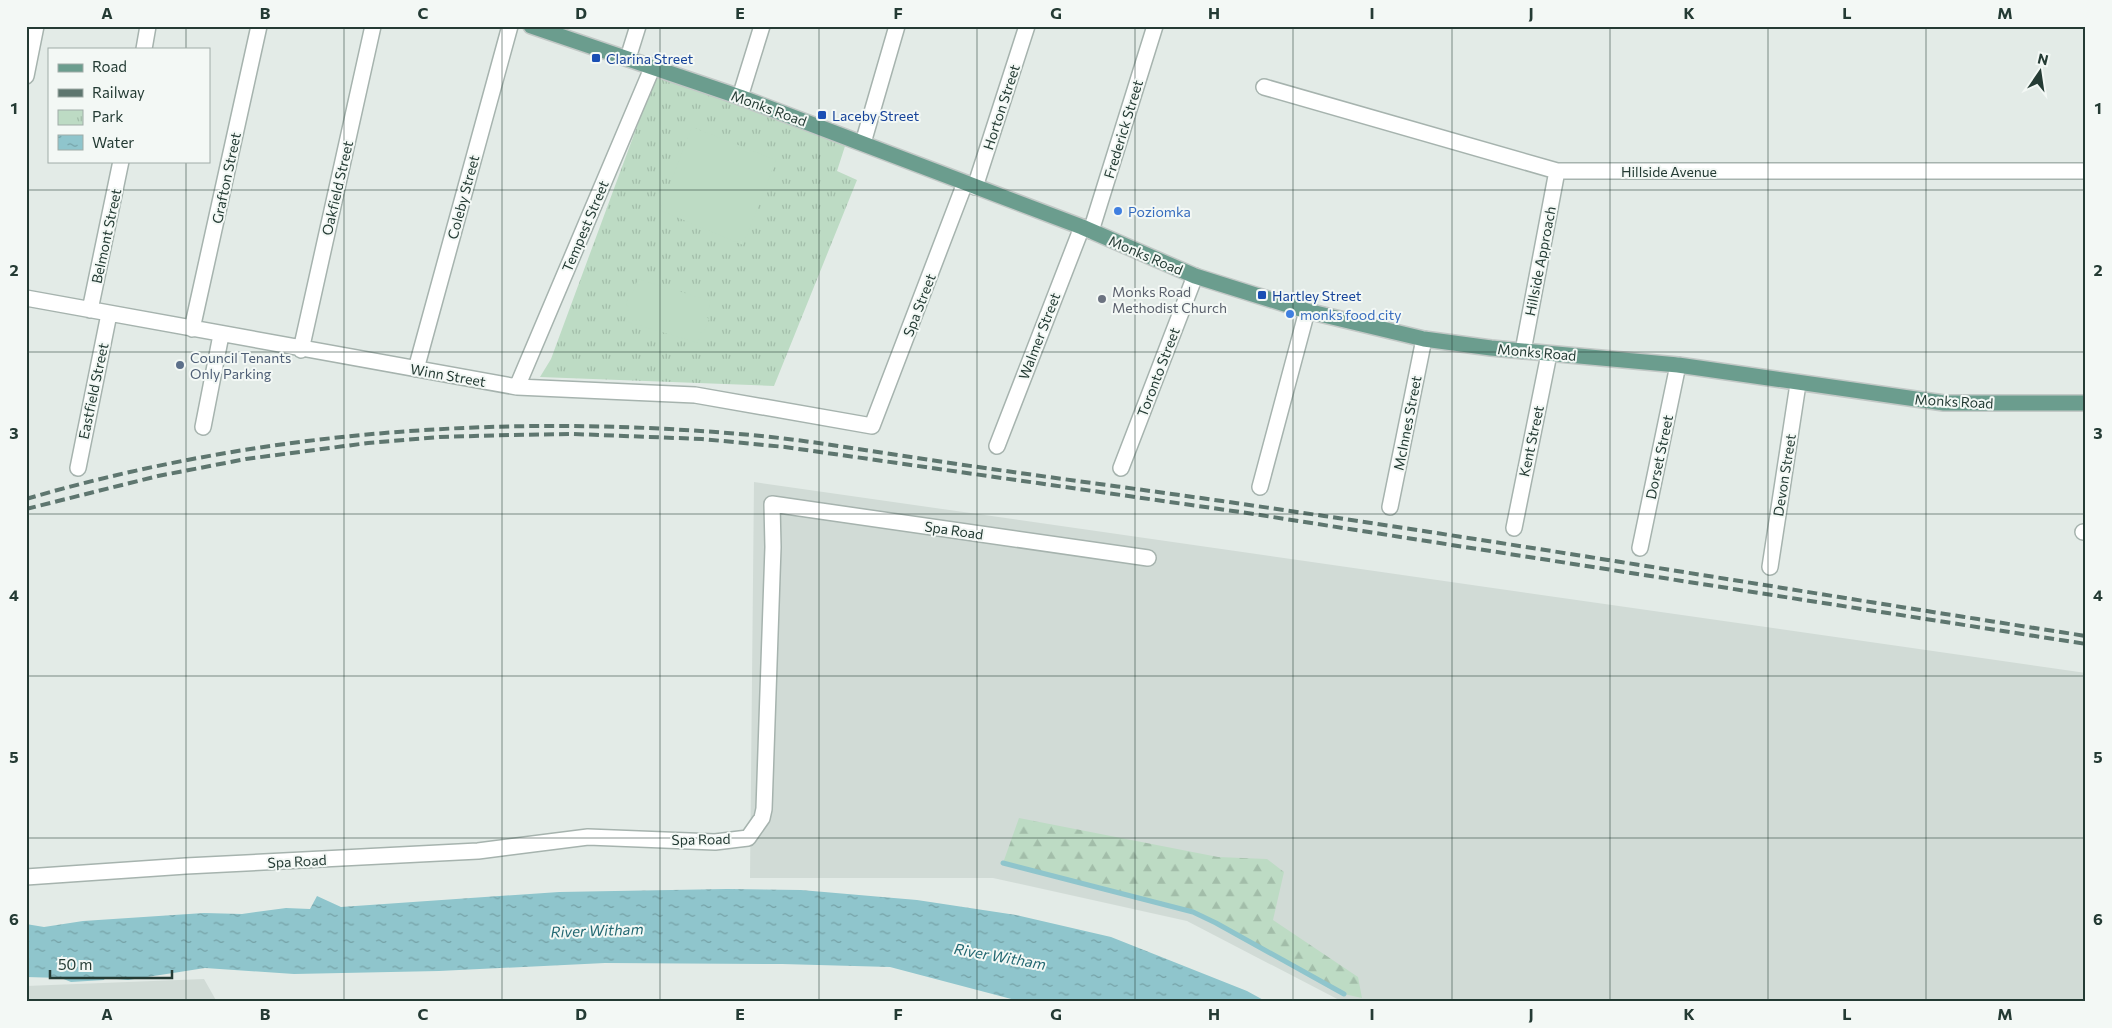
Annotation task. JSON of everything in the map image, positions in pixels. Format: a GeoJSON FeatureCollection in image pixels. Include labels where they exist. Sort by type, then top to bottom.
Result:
{"type":"FeatureCollection","features":[{"type":"Feature","properties":{"kind":"main road","name":"Monks Road"},"geometry":{"type":"LineString","coordinates":[[531,26],[740,97],[1087,229],[1195,276],[1307,311],[1424,339],[1549,354],[1678,365],[1798,384],[1944,403],[2086,403]]}},
{"type":"Feature","properties":{"kind":"street"},"geometry":{"type":"LineString","coordinates":[[26,76],[36,26]]}},
{"type":"Feature","properties":{"kind":"street"},"geometry":{"type":"LineString","coordinates":[[144,48],[148,26]]}},
{"type":"Feature","properties":{"kind":"street","name":"Grafton Street"},"geometry":{"type":"LineString","coordinates":[[192,329],[259,26]]}},
{"type":"Feature","properties":{"kind":"street","name":"Oakfield Street"},"geometry":{"type":"LineString","coordinates":[[301,350],[373,26]]}},
{"type":"Feature","properties":{"kind":"street","name":"Coleby Street"},"geometry":{"type":"LineString","coordinates":[[416,369],[510,26]]}},
{"type":"Feature","properties":{"kind":"street"},"geometry":{"type":"LineString","coordinates":[[628,58],[638,26]]}},
{"type":"Feature","properties":{"kind":"street"},"geometry":{"type":"LineString","coordinates":[[740,97],[762,26]]}},
{"type":"Feature","properties":{"kind":"street"},"geometry":{"type":"LineString","coordinates":[[863,144],[897,26]]}},
{"type":"Feature","properties":{"kind":"street","name":"Horton Street"},"geometry":{"type":"LineString","coordinates":[[970,185],[1027,26]]}},
{"type":"Feature","properties":{"kind":"street","name":"Frederick Street"},"geometry":{"type":"LineString","coordinates":[[1087,229],[1155,26]]}},
{"type":"Feature","properties":{"kind":"street","name":"Tempest Street"},"geometry":{"type":"LineString","coordinates":[[517,387],[653,66]]}},
{"type":"Feature","properties":{"kind":"street","name":"Hillside Avenue"},"geometry":{"type":"LineString","coordinates":[[1264,87],[1557,171],[2086,171]]}},
{"type":"Feature","properties":{"kind":"street","name":"Belmont Street"},"geometry":{"type":"LineString","coordinates":[[90,310],[121,162]]}},
{"type":"Feature","properties":{"kind":"street","name":"Hillside Approach"},"geometry":{"type":"LineString","coordinates":[[1523,351],[1557,171]]}},
{"type":"Feature","properties":{"kind":"street","name":"Spa Street"},"geometry":{"type":"LineString","coordinates":[[872,426],[970,185]]}},
{"type":"Feature","properties":{"kind":"street","name":"Walmer Street"},"geometry":{"type":"LineString","coordinates":[[997,446],[1087,229]]}},
{"type":"Feature","properties":{"kind":"street","name":"Toronto Street"},"geometry":{"type":"LineString","coordinates":[[1121,468],[1195,276]]}},
{"type":"Feature","properties":{"kind":"street","name":"Winn Street"},"geometry":{"type":"LineString","coordinates":[[26,298],[301,350],[517,387],[695,395],[872,426]]}},
{"type":"Feature","properties":{"kind":"street"},"geometry":{"type":"LineString","coordinates":[[1260,488],[1307,311]]}},
{"type":"Feature","properties":{"kind":"street","name":"Eastfield Street"},"geometry":{"type":"LineString","coordinates":[[78,468],[109,314]]}},
{"type":"Feature","properties":{"kind":"street"},"geometry":{"type":"LineString","coordinates":[[203,427],[221,335]]}},
{"type":"Feature","properties":{"kind":"street","name":"McInnes Street"},"geometry":{"type":"LineString","coordinates":[[1390,507],[1424,339]]}},
{"type":"Feature","properties":{"kind":"street","name":"Kent Street"},"geometry":{"type":"LineString","coordinates":[[1514,528],[1549,354]]}},
{"type":"Feature","properties":{"kind":"street","name":"Dorset Street"},"geometry":{"type":"LineString","coordinates":[[1640,548],[1678,365]]}},
{"type":"Feature","properties":{"kind":"street","name":"Devon Street"},"geometry":{"type":"LineString","coordinates":[[1770,567],[1798,384]]}},
{"type":"Feature","properties":{"kind":"street","name":"Spa Road"},"geometry":{"type":"LineString","coordinates":[[26,877],[478,850],[588,837],[715,842],[748,838],[762,818],[764,809],[773,547],[772,504],[1148,558]]}},
{"type":"Feature","properties":{"kind":"shaded area"},"geometry":{"type":"Polygon","coordinates":[[[754,482],[2086,673],[2086,1002],[1343,1002],[1187,921],[993,878],[750,878],[754,482]]]}},
{"type":"Feature","properties":{"kind":"shaded area"},"geometry":{"type":"Polygon","coordinates":[[[204,979],[217,1002],[26,1002],[26,986],[204,979]]]}},
{"type":"Feature","properties":{"kind":"green space"},"geometry":{"type":"Polygon","coordinates":[[[656,75],[846,143],[837,171],[857,180],[774,386],[540,377],[551,359],[656,75]]]}},
{"type":"Feature","properties":{"kind":"green space"},"geometry":{"type":"Polygon","coordinates":[[[692,127],[776,160],[743,245],[660,210],[692,127]]]}},
{"type":"Feature","properties":{"kind":"green space"},"geometry":{"type":"Polygon","coordinates":[[[638,279],[711,301],[706,317],[709,319],[705,330],[702,329],[698,343],[625,321],[629,307],[626,305],[629,295],[632,295],[638,279]]]}},
{"type":"Feature","properties":{"kind":"green space"},"geometry":{"type":"Polygon","coordinates":[[[1019,818],[1218,857],[1267,859],[1284,872],[1273,920],[1358,977],[1362,998],[1344,994],[1193,912],[1003,863],[1019,818]]]}},
{"type":"Feature","properties":{"kind":"water","name":"River Witham"},"geometry":{"type":"Polygon","coordinates":[[[727,889],[801,890],[917,900],[1016,915],[1111,937],[1247,991],[1267,1002],[1023,1002],[890,967],[782,964],[605,963],[439,971],[294,974],[205,968],[128,980],[105,978],[104,980],[71,982],[61,978],[26,977],[26,924],[44,927],[83,921],[204,913],[242,914],[286,908],[310,909],[317,896],[341,907],[559,892],[727,889]]]}},
{"type":"Feature","properties":{"kind":"waterway"},"geometry":{"type":"LineString","coordinates":[[1003,863],[1193,912],[1344,994]]}},
{"type":"Feature","properties":{"kind":"railway"},"geometry":{"type":"LineString","coordinates":[[26,499],[115,476],[204,457],[295,443],[386,433],[477,427],[569,426],[751,435],[1236,503],[2086,636]]}},
{"type":"Feature","properties":{"kind":"railway"},"geometry":{"type":"LineString","coordinates":[[26,509],[158,476],[246,459],[368,443],[440,437],[573,434],[702,439],[785,447],[1247,513],[2086,644]]}},
{"type":"Feature","properties":{"kind":"place","name":"Clarina Street"},"geometry":{"type":"Point","coordinates":[596,58]}},
{"type":"Feature","properties":{"kind":"place","name":"Laceby Street"},"geometry":{"type":"Point","coordinates":[822,115]}},
{"type":"Feature","properties":{"kind":"place","name":"Poziomka"},"geometry":{"type":"Point","coordinates":[1118,211]}},
{"type":"Feature","properties":{"kind":"place","name":"Hartley Street"},"geometry":{"type":"Point","coordinates":[1262,295]}},
{"type":"Feature","properties":{"kind":"place","name":"Monks Road Methodist Church"},"geometry":{"type":"Point","coordinates":[1102,299]}},
{"type":"Feature","properties":{"kind":"place","name":"monks food city"},"geometry":{"type":"Point","coordinates":[1290,314]}},
{"type":"Feature","properties":{"kind":"place","name":"Council Tenants Only Parking"},"geometry":{"type":"Point","coordinates":[180,365]}}]}
